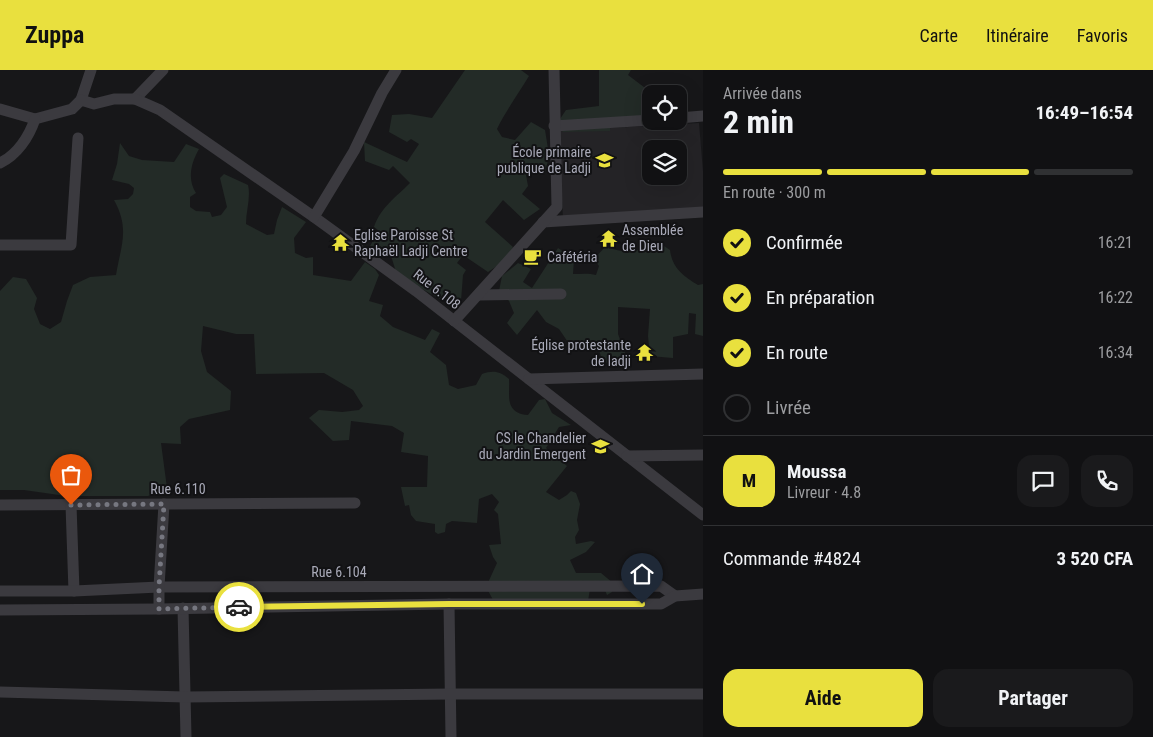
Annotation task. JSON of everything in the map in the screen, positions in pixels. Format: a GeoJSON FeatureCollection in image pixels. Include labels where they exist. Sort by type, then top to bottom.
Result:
{"type":"FeatureCollection","features":[{"type":"Feature","properties":{"kind":"street"},"geometry":{"type":"LineString","coordinates":[[0,109],[35,120],[72,109],[81,100],[91,70]]}},
{"type":"Feature","properties":{"kind":"street"},"geometry":{"type":"LineString","coordinates":[[136,99],[163,70]]}},
{"type":"Feature","properties":{"kind":"street"},"geometry":{"type":"LineString","coordinates":[[314,217],[354,151],[396,70]]}},
{"type":"Feature","properties":{"kind":"street"},"geometry":{"type":"LineString","coordinates":[[454,321],[558,207],[554,126],[554,70]]}},
{"type":"Feature","properties":{"kind":"street","name":"Rue 6.108"},"geometry":{"type":"LineString","coordinates":[[81,100],[94,104],[114,99],[136,99],[172,117],[416,291],[703,515]]}},
{"type":"Feature","properties":{"kind":"street"},"geometry":{"type":"LineString","coordinates":[[687,117],[703,116]]}},
{"type":"Feature","properties":{"kind":"street"},"geometry":{"type":"LineString","coordinates":[[0,162],[15,152],[30,131],[35,120]]}},
{"type":"Feature","properties":{"kind":"street"},"geometry":{"type":"LineString","coordinates":[[554,126],[642,121]]}},
{"type":"Feature","properties":{"kind":"street"},"geometry":{"type":"LineString","coordinates":[[0,245],[71,245],[78,138]]}},
{"type":"Feature","properties":{"kind":"street"},"geometry":{"type":"LineString","coordinates":[[543,222],[703,212]]}},
{"type":"Feature","properties":{"kind":"street"},"geometry":{"type":"LineString","coordinates":[[479,295],[561,294]]}},
{"type":"Feature","properties":{"kind":"street"},"geometry":{"type":"LineString","coordinates":[[529,379],[703,374]]}},
{"type":"Feature","properties":{"kind":"street"},"geometry":{"type":"LineString","coordinates":[[627,456],[703,455]]}},
{"type":"Feature","properties":{"kind":"street","name":"Rue 6.110"},"geometry":{"type":"LineString","coordinates":[[0,505],[355,503]]}},
{"type":"Feature","properties":{"kind":"street"},"geometry":{"type":"LineString","coordinates":[[159,609],[164,504]]}},
{"type":"Feature","properties":{"kind":"street"},"geometry":{"type":"LineString","coordinates":[[71,505],[74,591]]}},
{"type":"Feature","properties":{"kind":"street","name":"Rue 6.104"},"geometry":{"type":"LineString","coordinates":[[0,591],[74,591],[159,587],[661,586],[675,596]]}},
{"type":"Feature","properties":{"kind":"street","name":"Rue 6.104"},"geometry":{"type":"LineString","coordinates":[[0,610],[449,604],[661,604],[675,596],[703,594]]}},
{"type":"Feature","properties":{"kind":"street"},"geometry":{"type":"LineString","coordinates":[[449,604],[451,737]]}},
{"type":"Feature","properties":{"kind":"street"},"geometry":{"type":"LineString","coordinates":[[183,608],[186,737]]}},
{"type":"Feature","properties":{"kind":"street"},"geometry":{"type":"LineString","coordinates":[[0,692],[185,697],[703,694]]}},
{"type":"Feature","properties":{"kind":"shaded area"},"geometry":{"type":"Polygon","coordinates":[[[465,70],[521,70],[529,76],[497,129],[502,137],[515,140],[531,122],[545,130],[549,155],[545,174],[526,175],[528,186],[522,194],[540,209],[524,220],[503,200],[485,222],[513,247],[506,260],[488,272],[463,255],[457,263],[466,270],[463,275],[461,301],[440,299],[397,275],[392,259],[385,248],[377,253],[369,248],[375,237],[379,239],[383,234],[374,227],[380,214],[410,183],[393,166],[389,170],[365,161],[364,142],[407,162],[419,144],[411,139],[407,142],[389,132],[392,115],[409,114],[432,118],[465,70]]]}},
{"type":"Feature","properties":{"kind":"shaded area"},"geometry":{"type":"Polygon","coordinates":[[[599,70],[631,70],[628,75],[642,86],[642,116],[610,118],[610,131],[563,132],[558,122],[566,110],[599,106],[599,70]]]}},
{"type":"Feature","properties":{"kind":"shaded area","name":"École primaire publique de Ladji"},"geometry":{"type":"Polygon","coordinates":[[[699,123],[703,171],[703,207],[563,218],[558,131],[642,126],[642,130],[687,130],[687,124],[699,123]]]}},
{"type":"Feature","properties":{"kind":"shaded area"},"geometry":{"type":"Polygon","coordinates":[[[120,143],[129,156],[142,160],[174,162],[186,144],[199,149],[191,171],[193,188],[196,193],[190,197],[190,207],[196,211],[210,212],[212,217],[221,215],[227,207],[220,178],[224,174],[248,185],[246,224],[267,235],[274,234],[282,207],[306,222],[294,238],[295,253],[306,258],[313,257],[313,275],[351,281],[365,262],[375,269],[379,275],[369,301],[383,305],[380,316],[393,327],[425,340],[432,329],[440,333],[430,352],[446,365],[449,385],[458,389],[476,385],[482,374],[496,372],[503,374],[509,379],[510,402],[515,411],[520,414],[528,415],[539,400],[545,399],[552,413],[571,425],[559,427],[546,448],[567,466],[546,492],[559,500],[571,491],[576,493],[580,504],[577,520],[579,530],[575,537],[576,544],[595,542],[586,552],[570,560],[576,573],[601,573],[613,583],[612,592],[607,595],[603,585],[590,589],[587,607],[498,609],[486,587],[497,563],[489,545],[501,544],[498,514],[494,510],[499,502],[492,494],[479,499],[477,523],[452,521],[446,524],[445,532],[438,534],[435,532],[435,524],[416,521],[411,515],[409,505],[405,506],[401,487],[427,487],[428,456],[401,452],[404,433],[392,426],[351,421],[349,440],[333,441],[309,418],[319,410],[342,412],[359,410],[363,406],[353,390],[324,373],[256,374],[254,334],[236,334],[203,326],[201,351],[207,372],[231,391],[230,410],[189,419],[180,427],[181,444],[161,443],[167,488],[148,496],[66,496],[24,490],[0,490],[0,291],[13,277],[26,279],[37,298],[34,309],[40,324],[50,329],[61,322],[73,285],[90,277],[116,275],[122,246],[123,229],[119,210],[114,200],[128,199],[133,194],[134,188],[129,184],[112,180],[117,164],[120,143]]]}},
{"type":"Feature","properties":{"kind":"shaded area"},"geometry":{"type":"Polygon","coordinates":[[[648,246],[664,246],[670,250],[673,262],[679,271],[698,285],[703,284],[703,336],[695,334],[696,314],[689,313],[688,334],[673,337],[673,358],[650,356],[648,336],[650,309],[618,307],[618,334],[628,361],[603,363],[598,347],[574,351],[559,329],[546,322],[537,310],[517,335],[507,323],[514,313],[509,301],[499,291],[502,276],[518,263],[531,269],[523,282],[532,288],[558,248],[574,259],[573,274],[596,275],[599,266],[594,259],[605,247],[626,251],[648,246]]]}},
{"type":"Feature","properties":{"kind":"way so far"},"geometry":{"type":"LineString","coordinates":[[71,505],[164,504],[159,609],[239,607]]}},
{"type":"Feature","properties":{"kind":"place","name":"École primaire publique de Ladji"},"geometry":{"type":"Point","coordinates":[605,160]}},
{"type":"Feature","properties":{"kind":"place","name":"Assemblée de Dieu"},"geometry":{"type":"Point","coordinates":[608,238]}},
{"type":"Feature","properties":{"kind":"place","name":"Eglise Paroisse St Raphaël Ladji Centre"},"geometry":{"type":"Point","coordinates":[340,243]}},
{"type":"Feature","properties":{"kind":"place","name":"Cafétéria"},"geometry":{"type":"Point","coordinates":[533,257]}},
{"type":"Feature","properties":{"kind":"place","name":"Église protestante de ladji"},"geometry":{"type":"Point","coordinates":[645,353]}},
{"type":"Feature","properties":{"kind":"place","name":"CS le Chandelier du Jardin Emergent"},"geometry":{"type":"Point","coordinates":[600,446]}},
{"type":"Feature","properties":{"kind":"route"},"geometry":{"type":"LineString","coordinates":[[239,607],[642,604]]}}]}
